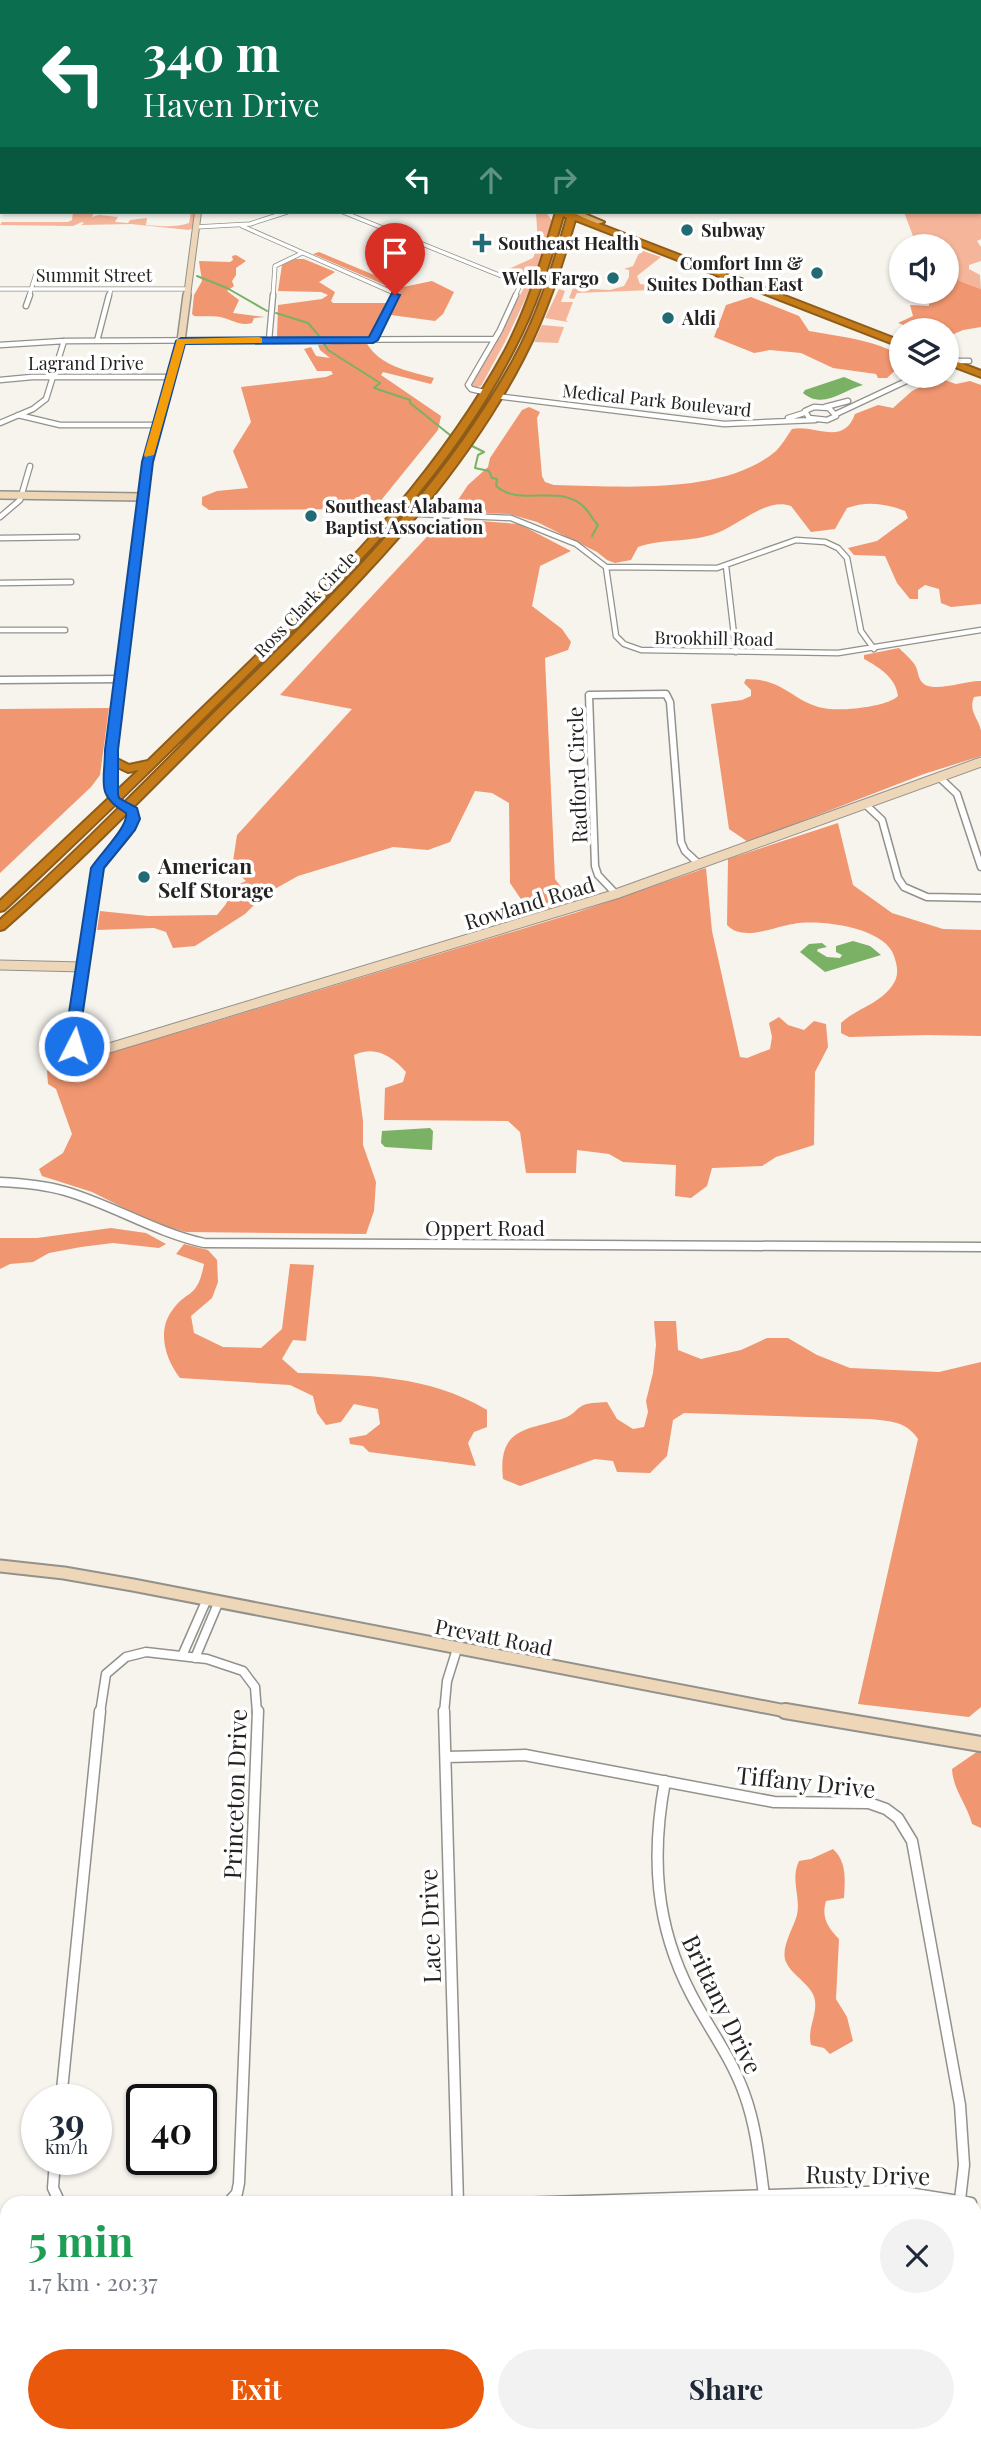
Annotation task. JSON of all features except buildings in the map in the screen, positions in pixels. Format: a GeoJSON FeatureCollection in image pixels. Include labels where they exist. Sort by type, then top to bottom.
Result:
{"type":"FeatureCollection","features":[{"type":"Feature","properties":{"kind":"highway"},"geometry":{"type":"LineString","coordinates":[[550,214],[558,224]]}},
{"type":"Feature","properties":{"kind":"highway","name":"Ross Clark Circle"},"geometry":{"type":"LineString","coordinates":[[0,907],[229,687],[346,569],[396,513],[451,442],[511,345],[539,283],[560,214]]}},
{"type":"Feature","properties":{"kind":"highway","name":"Ross Clark Circle"},"geometry":{"type":"LineString","coordinates":[[0,926],[243,691],[361,572],[410,516],[446,470],[496,395],[524,346],[552,284],[573,214]]}},
{"type":"Feature","properties":{"kind":"highway"},"geometry":{"type":"LineString","coordinates":[[575,214],[889,339]]}},
{"type":"Feature","properties":{"kind":"highway"},"geometry":{"type":"LineString","coordinates":[[589,214],[601,225],[889,332]]}},
{"type":"Feature","properties":{"kind":"highway"},"geometry":{"type":"LineString","coordinates":[[568,233],[601,225]]}},
{"type":"Feature","properties":{"kind":"highway"},"geometry":{"type":"LineString","coordinates":[[539,283],[552,284]]}},
{"type":"Feature","properties":{"kind":"highway"},"geometry":{"type":"LineString","coordinates":[[959,357],[981,366]]}},
{"type":"Feature","properties":{"kind":"highway"},"geometry":{"type":"LineString","coordinates":[[959,366],[981,374]]}},
{"type":"Feature","properties":{"kind":"highway"},"geometry":{"type":"LineString","coordinates":[[486,389],[496,395]]}},
{"type":"Feature","properties":{"kind":"highway"},"geometry":{"type":"LineString","coordinates":[[346,569],[361,572]]}},
{"type":"Feature","properties":{"kind":"highway"},"geometry":{"type":"LineString","coordinates":[[229,687],[243,691]]}},
{"type":"Feature","properties":{"kind":"highway"},"geometry":{"type":"LineString","coordinates":[[111,760],[128,769],[151,764]]}},
{"type":"Feature","properties":{"kind":"street"},"geometry":{"type":"LineString","coordinates":[[0,965],[83,967],[98,868],[133,823],[134,814],[127,806],[114,800],[110,784],[111,760],[150,449],[181,341],[198,214]]}},
{"type":"Feature","properties":{"kind":"street"},"geometry":{"type":"LineString","coordinates":[[196,227],[242,226],[281,214]]}},
{"type":"Feature","properties":{"kind":"street"},"geometry":{"type":"LineString","coordinates":[[348,214],[499,275],[522,282],[539,283]]}},
{"type":"Feature","properties":{"kind":"street"},"geometry":{"type":"LineString","coordinates":[[242,226],[394,293],[394,301],[373,340]]}},
{"type":"Feature","properties":{"kind":"street"},"geometry":{"type":"LineString","coordinates":[[269,340],[275,266],[303,253]]}},
{"type":"Feature","properties":{"kind":"street"},"geometry":{"type":"LineString","coordinates":[[26,306],[36,274]]}},
{"type":"Feature","properties":{"kind":"street"},"geometry":{"type":"LineString","coordinates":[[486,389],[471,389],[468,385],[495,339],[522,282]]}},
{"type":"Feature","properties":{"kind":"street","name":"Summit Street"},"geometry":{"type":"LineString","coordinates":[[0,289],[189,289]]}},
{"type":"Feature","properties":{"kind":"street"},"geometry":{"type":"LineString","coordinates":[[97,341],[111,289]]}},
{"type":"Feature","properties":{"kind":"street"},"geometry":{"type":"LineString","coordinates":[[0,345],[64,341],[495,339]]}},
{"type":"Feature","properties":{"kind":"street"},"geometry":{"type":"LineString","coordinates":[[0,423],[44,401],[64,341]]}},
{"type":"Feature","properties":{"kind":"street"},"geometry":{"type":"LineString","coordinates":[[959,361],[969,361]]}},
{"type":"Feature","properties":{"kind":"street","name":"Lagrand Drive"},"geometry":{"type":"LineString","coordinates":[[0,380],[172,377]]}},
{"type":"Feature","properties":{"kind":"street"},"geometry":{"type":"LineString","coordinates":[[825,407],[842,404],[889,383]]}},
{"type":"Feature","properties":{"kind":"street"},"geometry":{"type":"LineString","coordinates":[[825,407],[836,414],[891,388]]}},
{"type":"Feature","properties":{"kind":"street","name":"Medical Park Boulevard"},"geometry":{"type":"LineString","coordinates":[[496,395],[725,421],[778,419],[804,413],[811,408],[825,407]]}},
{"type":"Feature","properties":{"kind":"street","name":"Medical Park Boulevard"},"geometry":{"type":"LineString","coordinates":[[496,395],[724,424],[830,419],[836,414]]}},
{"type":"Feature","properties":{"kind":"street"},"geometry":{"type":"LineString","coordinates":[[804,413],[815,420]]}},
{"type":"Feature","properties":{"kind":"street"},"geometry":{"type":"LineString","coordinates":[[18,415],[60,425],[158,425]]}},
{"type":"Feature","properties":{"kind":"street"},"geometry":{"type":"LineString","coordinates":[[0,517],[17,503],[30,466]]}},
{"type":"Feature","properties":{"kind":"street"},"geometry":{"type":"LineString","coordinates":[[0,495],[143,497]]}},
{"type":"Feature","properties":{"kind":"street"},"geometry":{"type":"LineString","coordinates":[[396,513],[410,516],[499,517],[521,520],[586,551],[606,567],[726,566],[784,541],[813,540],[835,546],[847,558],[861,631],[874,649]]}},
{"type":"Feature","properties":{"kind":"street"},"geometry":{"type":"LineString","coordinates":[[0,538],[77,537]]}},
{"type":"Feature","properties":{"kind":"street"},"geometry":{"type":"LineString","coordinates":[[726,566],[736,652]]}},
{"type":"Feature","properties":{"kind":"street","name":"Brookhill Road"},"geometry":{"type":"LineString","coordinates":[[606,567],[615,633],[624,644],[647,651],[838,653],[981,630]]}},
{"type":"Feature","properties":{"kind":"street"},"geometry":{"type":"LineString","coordinates":[[0,583],[71,582]]}},
{"type":"Feature","properties":{"kind":"street"},"geometry":{"type":"LineString","coordinates":[[0,630],[65,629]]}},
{"type":"Feature","properties":{"kind":"street"},"geometry":{"type":"LineString","coordinates":[[0,680],[122,679]]}},
{"type":"Feature","properties":{"kind":"street","name":"Radford Circle"},"geometry":{"type":"LineString","coordinates":[[616,894],[598,875],[595,866],[589,695],[666,694],[670,702],[681,842],[685,851],[700,864]]}},
{"type":"Feature","properties":{"kind":"street","name":"Rowland Road"},"geometry":{"type":"LineString","coordinates":[[83,967],[72,1039],[74,1046],[81,1051],[96,1052],[616,894],[981,762]]}},
{"type":"Feature","properties":{"kind":"street"},"geometry":{"type":"LineString","coordinates":[[939,778],[957,794],[981,867]]}},
{"type":"Feature","properties":{"kind":"street"},"geometry":{"type":"LineString","coordinates":[[864,804],[881,820],[898,878],[904,887],[926,897],[981,898]]}},
{"type":"Feature","properties":{"kind":"street","name":"Oppert Road"},"geometry":{"type":"LineString","coordinates":[[0,1182],[41,1186],[74,1194],[157,1231],[204,1243],[981,1247]]}},
{"type":"Feature","properties":{"kind":"street","name":"Prevatt Road"},"geometry":{"type":"LineString","coordinates":[[0,1566],[64,1573],[213,1600],[804,1716],[981,1744]]}},
{"type":"Feature","properties":{"kind":"street"},"geometry":{"type":"LineString","coordinates":[[182,1656],[213,1600]]}},
{"type":"Feature","properties":{"kind":"street"},"geometry":{"type":"LineString","coordinates":[[195,1658],[213,1600]]}},
{"type":"Feature","properties":{"kind":"street","name":"Lace Drive"},"geometry":{"type":"LineString","coordinates":[[457,1649],[445,1689],[458,2196]]}},
{"type":"Feature","properties":{"kind":"street","name":"Princeton Drive"},"geometry":{"type":"LineString","coordinates":[[63,2084],[100,1685],[110,1668],[128,1656],[152,1651],[231,1665],[244,1672],[256,1687],[258,1699],[239,2183],[234,2196]]}},
{"type":"Feature","properties":{"kind":"street","name":"Tiffany Drive"},"geometry":{"type":"LineString","coordinates":[[446,1757],[525,1755],[790,1804],[869,1803],[886,1809],[903,1823],[912,1841],[960,2105],[968,2196]]}},
{"type":"Feature","properties":{"kind":"street","name":"Brittany Drive"},"geometry":{"type":"LineString","coordinates":[[665,1781],[654,1839],[664,1930],[676,1964],[744,2094],[757,2138],[764,2196]]}},
{"type":"Feature","properties":{"kind":"street"},"geometry":{"type":"LineString","coordinates":[[54,2175],[53,2188],[57,2196]]}},
{"type":"Feature","properties":{"kind":"street","name":"Rusty Drive"},"geometry":{"type":"LineString","coordinates":[[814,2196],[896,2191],[926,2196]]}},
{"type":"Feature","properties":{"kind":"shaded area"},"geometry":{"type":"Polygon","coordinates":[[[73,214],[93,214],[92,217],[118,217],[115,222],[128,223],[130,220],[147,218],[146,225],[179,226],[189,223],[191,214],[195,214],[193,228],[189,230],[131,224],[81,225],[84,223],[82,222],[73,226],[0,225],[2,222],[72,220],[73,214]]]}},
{"type":"Feature","properties":{"kind":"shaded area"},"geometry":{"type":"Polygon","coordinates":[[[536,214],[547,214],[553,222],[535,277],[516,278],[503,275],[504,271],[533,258],[538,245],[536,214]]]}},
{"type":"Feature","properties":{"kind":"shaded area"},"geometry":{"type":"Polygon","coordinates":[[[905,214],[981,214],[981,239],[977,241],[981,247],[981,261],[969,265],[969,269],[980,275],[981,289],[959,281],[959,234],[912,234],[905,214]]]}},
{"type":"Feature","properties":{"kind":"shaded area"},"geometry":{"type":"Polygon","coordinates":[[[643,251],[661,257],[637,276],[640,284],[677,289],[577,293],[574,299],[569,298],[573,288],[610,290],[624,286],[629,270],[624,269],[633,266],[639,253],[643,251]]]}},
{"type":"Feature","properties":{"kind":"shaded area"},"geometry":{"type":"Polygon","coordinates":[[[319,252],[403,287],[432,281],[454,292],[443,314],[435,321],[391,315],[398,297],[394,289],[313,254],[319,252]]]}},
{"type":"Feature","properties":{"kind":"shaded area"},"geometry":{"type":"Polygon","coordinates":[[[236,255],[246,261],[236,268],[232,281],[234,286],[227,291],[239,300],[233,313],[265,317],[254,318],[252,323],[244,324],[221,317],[194,316],[194,295],[202,281],[199,261],[230,262],[233,260],[232,256],[236,255]]]}},
{"type":"Feature","properties":{"kind":"shaded area"},"geometry":{"type":"Polygon","coordinates":[[[295,259],[304,259],[335,272],[319,282],[335,292],[331,301],[333,303],[390,303],[370,336],[277,337],[278,305],[322,299],[328,295],[321,292],[278,291],[282,265],[295,259]]]}},
{"type":"Feature","properties":{"kind":"shaded area"},"geometry":{"type":"Polygon","coordinates":[[[959,281],[981,289],[981,327],[959,332],[959,318],[909,318],[913,316],[910,305],[959,304],[959,281]]]}},
{"type":"Feature","properties":{"kind":"shaded area"},"geometry":{"type":"Polygon","coordinates":[[[526,284],[532,285],[505,342],[481,386],[473,388],[471,385],[526,284]]]}},
{"type":"Feature","properties":{"kind":"shaded area"},"geometry":{"type":"Polygon","coordinates":[[[559,289],[565,291],[561,302],[573,302],[566,320],[568,322],[545,318],[559,289]]]}},
{"type":"Feature","properties":{"kind":"shaded area"},"geometry":{"type":"Polygon","coordinates":[[[751,297],[799,316],[809,331],[878,345],[889,350],[889,376],[878,378],[876,374],[833,368],[801,353],[770,350],[754,353],[714,337],[726,305],[751,297]]]}},
{"type":"Feature","properties":{"kind":"shaded area"},"geometry":{"type":"Polygon","coordinates":[[[542,325],[564,327],[558,343],[534,342],[542,325]]]}},
{"type":"Feature","properties":{"kind":"shaded area"},"geometry":{"type":"Polygon","coordinates":[[[366,342],[387,363],[434,378],[431,384],[383,372],[381,375],[441,416],[438,430],[374,509],[209,510],[202,505],[202,497],[217,491],[248,488],[233,451],[251,422],[241,387],[326,377],[333,374],[331,371],[317,371],[304,349],[311,347],[316,356],[330,358],[318,345],[366,342]]]}},
{"type":"Feature","properties":{"kind":"shaded area"},"geometry":{"type":"Polygon","coordinates":[[[844,377],[863,385],[818,400],[803,393],[805,390],[844,377]]]}},
{"type":"Feature","properties":{"kind":"shaded area"},"geometry":{"type":"Polygon","coordinates":[[[970,381],[981,385],[981,604],[951,607],[941,603],[939,589],[925,585],[918,590],[918,599],[910,599],[897,583],[885,556],[854,555],[848,548],[877,541],[908,518],[905,511],[890,506],[861,504],[847,508],[835,529],[811,532],[791,506],[772,505],[717,533],[638,547],[631,560],[615,563],[537,522],[509,514],[450,512],[468,485],[488,467],[490,458],[522,410],[529,407],[540,412],[537,418],[542,476],[545,482],[554,485],[639,487],[700,482],[728,475],[754,465],[776,451],[792,429],[828,432],[843,430],[855,414],[878,405],[893,408],[918,388],[959,388],[959,383],[970,381]]]}},
{"type":"Feature","properties":{"kind":"shaded area"},"geometry":{"type":"Polygon","coordinates":[[[467,520],[519,524],[571,551],[540,566],[532,606],[562,629],[571,642],[568,650],[545,658],[555,879],[572,902],[531,914],[510,883],[509,803],[492,793],[475,791],[450,842],[428,850],[393,847],[298,876],[264,895],[245,914],[195,946],[173,948],[166,932],[154,928],[97,930],[100,911],[148,916],[217,915],[226,904],[233,887],[246,881],[232,868],[237,835],[352,709],[280,695],[437,526],[467,520]]]}},
{"type":"Feature","properties":{"kind":"shaded area"},"geometry":{"type":"Polygon","coordinates":[[[899,648],[915,665],[920,679],[926,685],[940,687],[981,681],[981,696],[974,697],[972,707],[981,731],[981,756],[924,774],[748,842],[729,829],[711,704],[742,700],[751,696],[751,690],[744,683],[746,679],[770,683],[823,708],[874,706],[893,700],[898,696],[897,690],[886,674],[864,659],[864,655],[899,648]]]}},
{"type":"Feature","properties":{"kind":"shaded area"},"geometry":{"type":"Polygon","coordinates":[[[109,708],[100,775],[91,787],[0,873],[0,709],[109,708]]]}},
{"type":"Feature","properties":{"kind":"shaded area"},"geometry":{"type":"Polygon","coordinates":[[[838,823],[853,885],[892,913],[943,929],[981,930],[981,1036],[849,1037],[841,1033],[841,1023],[880,998],[896,979],[896,964],[888,946],[865,932],[834,924],[793,924],[750,933],[734,930],[727,925],[728,859],[838,823]]]}},
{"type":"Feature","properties":{"kind":"shaded area"},"geometry":{"type":"Polygon","coordinates":[[[706,868],[712,931],[740,1057],[747,1058],[770,1049],[772,1037],[769,1023],[779,1017],[788,1025],[804,1030],[814,1021],[826,1024],[828,1047],[815,1072],[814,1145],[776,1157],[762,1166],[712,1168],[707,1186],[691,1198],[675,1196],[676,1165],[623,1162],[609,1154],[577,1150],[576,1173],[526,1173],[520,1132],[508,1121],[384,1120],[385,1088],[403,1082],[406,1072],[389,1057],[369,1051],[354,1055],[363,1121],[363,1145],[376,1182],[374,1211],[366,1234],[186,1232],[154,1223],[92,1192],[42,1176],[39,1169],[63,1153],[72,1134],[56,1089],[48,1084],[47,1070],[61,1059],[91,1058],[197,1027],[578,912],[706,868]]]}},
{"type":"Feature","properties":{"kind":"shaded area"},"geometry":{"type":"Polygon","coordinates":[[[853,941],[870,946],[881,955],[825,972],[800,952],[809,944],[822,943],[827,947],[817,951],[827,957],[840,958],[842,955],[836,952],[836,946],[853,941]]]}},
{"type":"Feature","properties":{"kind":"shaded area"},"geometry":{"type":"Polygon","coordinates":[[[430,1128],[433,1131],[432,1150],[385,1147],[381,1143],[382,1131],[430,1128]]]}},
{"type":"Feature","properties":{"kind":"shaded area"},"geometry":{"type":"Polygon","coordinates":[[[111,1228],[146,1233],[166,1244],[159,1248],[113,1243],[81,1247],[49,1253],[33,1262],[10,1264],[0,1269],[0,1238],[37,1238],[111,1228]]]}},
{"type":"Feature","properties":{"kind":"shaded area"},"geometry":{"type":"Polygon","coordinates":[[[184,1244],[208,1250],[217,1260],[218,1282],[212,1298],[191,1316],[194,1333],[223,1347],[261,1348],[282,1329],[290,1264],[314,1265],[306,1341],[293,1340],[282,1359],[298,1373],[372,1376],[419,1383],[465,1398],[487,1410],[487,1427],[474,1432],[468,1443],[476,1466],[369,1452],[363,1446],[350,1444],[349,1438],[366,1435],[380,1424],[378,1409],[354,1404],[341,1422],[326,1425],[317,1413],[313,1396],[290,1385],[180,1378],[167,1355],[165,1329],[171,1312],[198,1284],[204,1264],[176,1254],[184,1244]]]}},
{"type":"Feature","properties":{"kind":"shaded area"},"geometry":{"type":"Polygon","coordinates":[[[654,1321],[676,1321],[678,1350],[701,1359],[741,1350],[767,1338],[788,1338],[817,1355],[850,1368],[939,1372],[981,1362],[981,1707],[969,1717],[858,1704],[918,1439],[903,1425],[869,1419],[684,1413],[673,1420],[667,1456],[650,1473],[617,1472],[613,1461],[595,1459],[520,1486],[503,1479],[505,1448],[511,1439],[529,1428],[567,1417],[583,1405],[607,1402],[617,1419],[633,1429],[644,1427],[656,1345],[654,1321]]]}},
{"type":"Feature","properties":{"kind":"shaded area"},"geometry":{"type":"Polygon","coordinates":[[[981,1749],[981,1828],[972,1824],[955,1784],[952,1769],[981,1749]]]}},
{"type":"Feature","properties":{"kind":"shaded area"},"geometry":{"type":"Polygon","coordinates":[[[833,1849],[843,1865],[844,1898],[826,1901],[824,1912],[829,1926],[839,1939],[836,1999],[847,2017],[853,2041],[830,2054],[824,2048],[811,2045],[814,1996],[789,1967],[785,1951],[797,1915],[795,1875],[799,1861],[811,1859],[833,1849]]]}},
{"type":"Feature","properties":{"kind":"waterway"},"geometry":{"type":"LineString","coordinates":[[197,276],[227,288],[267,311]]}},
{"type":"Feature","properties":{"kind":"waterway"},"geometry":{"type":"LineString","coordinates":[[276,313],[308,323],[321,338]]}},
{"type":"Feature","properties":{"kind":"waterway"},"geometry":{"type":"LineString","coordinates":[[323,342],[328,350],[380,383],[374,388],[410,400],[410,403],[450,435]]}},
{"type":"Feature","properties":{"kind":"waterway"},"geometry":{"type":"LineString","coordinates":[[470,445],[484,452],[478,455],[475,468],[489,471],[492,478],[497,479],[496,486],[506,492],[529,496],[552,495],[575,500],[598,525],[592,536]]}},
{"type":"Feature","properties":{"kind":"slow traffic"},"geometry":{"type":"LineString","coordinates":[[149,455],[181,341],[259,340]]}},
{"type":"Feature","properties":{"kind":"place","name":"Subway"},"geometry":{"type":"Point","coordinates":[687,230]}},
{"type":"Feature","properties":{"kind":"place","name":"Southeast Health"},"geometry":{"type":"Point","coordinates":[482,243]}},
{"type":"Feature","properties":{"kind":"place","name":"Comfort Inn & Suites Dothan East"},"geometry":{"type":"Point","coordinates":[817,273]}},
{"type":"Feature","properties":{"kind":"place","name":"Wells Fargo"},"geometry":{"type":"Point","coordinates":[613,278]}},
{"type":"Feature","properties":{"kind":"place","name":"Aldi"},"geometry":{"type":"Point","coordinates":[668,318]}},
{"type":"Feature","properties":{"kind":"place","name":"Southeast Alabama Baptist Association"},"geometry":{"type":"Point","coordinates":[311,516]}},
{"type":"Feature","properties":{"kind":"place","name":"American Self Storage"},"geometry":{"type":"Point","coordinates":[144,877]}},
{"type":"Feature","properties":{"kind":"route"},"geometry":{"type":"LineString","coordinates":[[74,1046],[72,1039],[98,868],[108,851],[131,827],[134,819],[132,811],[114,800],[111,794],[112,750],[148,462],[181,341],[373,340],[395,295]]}}]}
